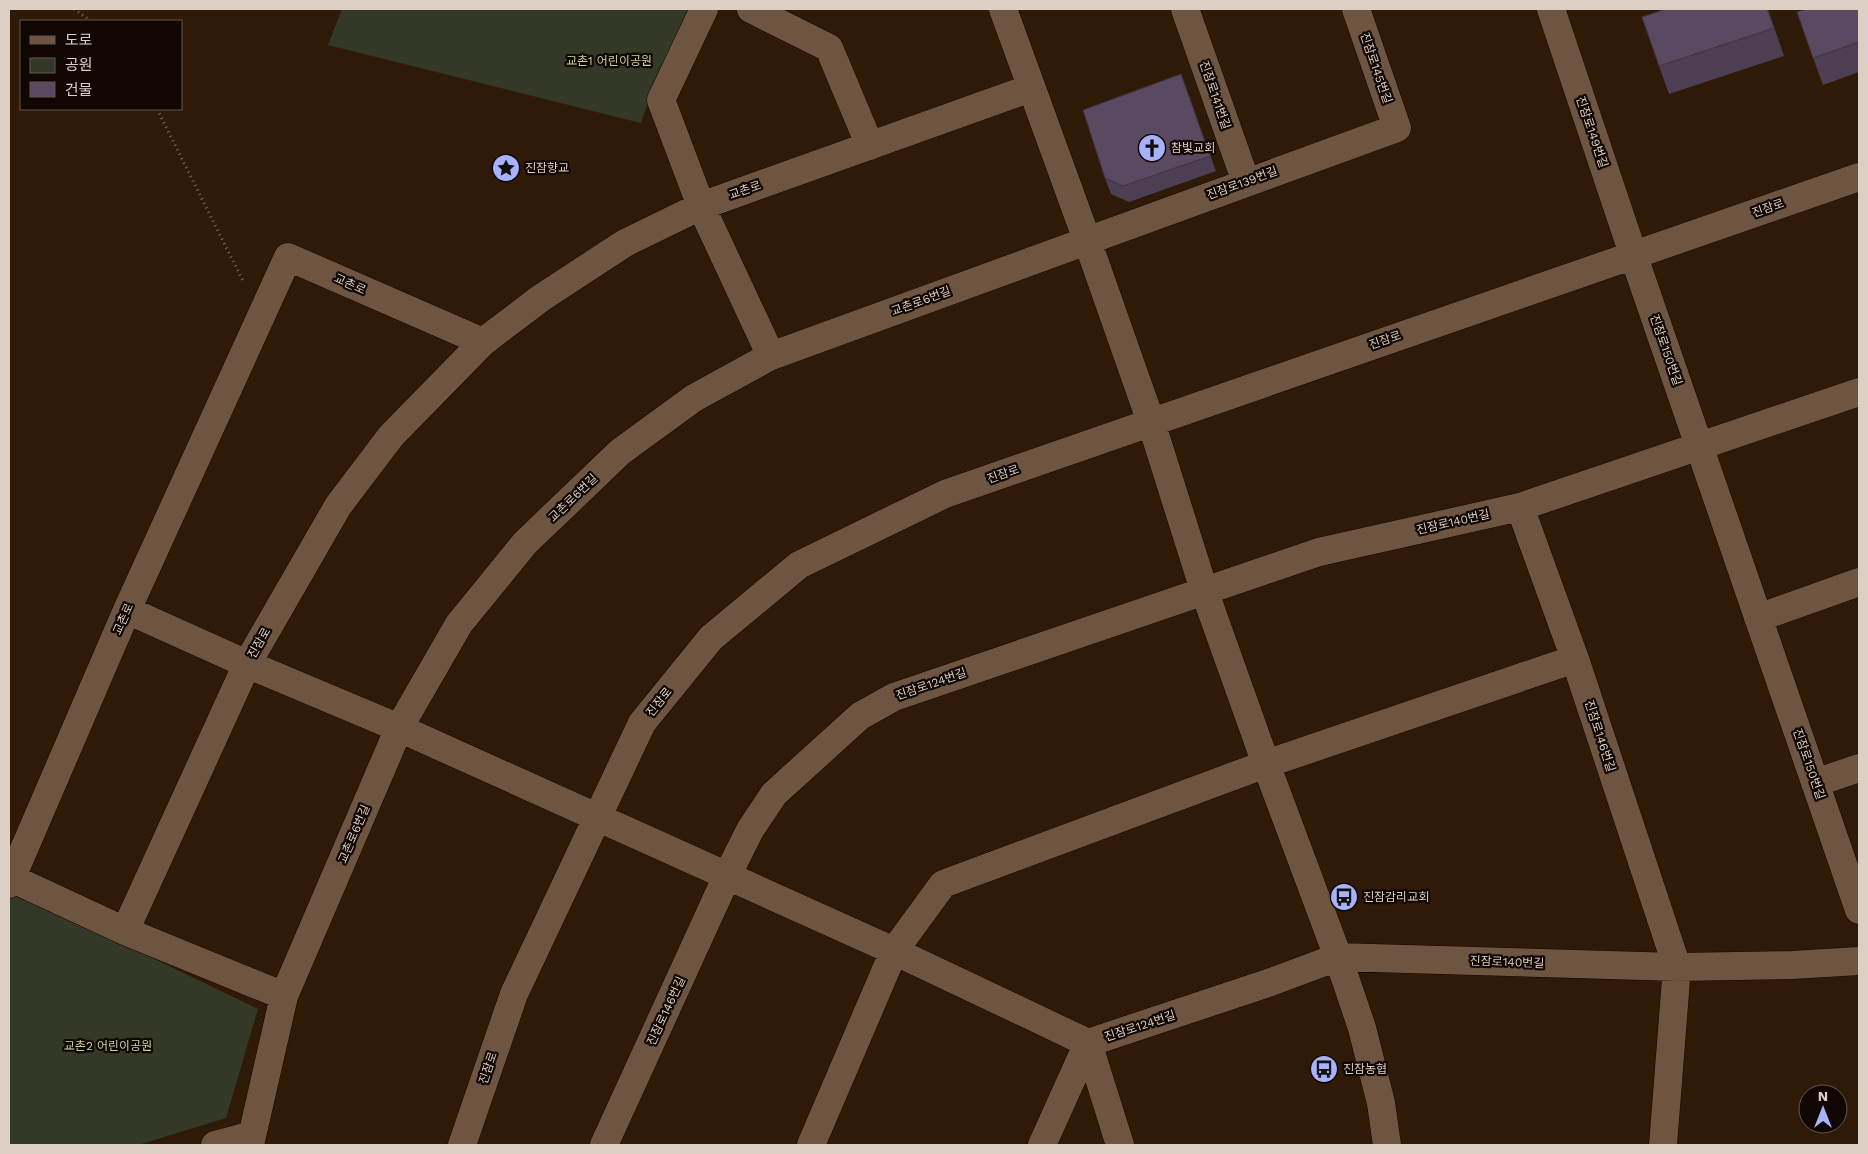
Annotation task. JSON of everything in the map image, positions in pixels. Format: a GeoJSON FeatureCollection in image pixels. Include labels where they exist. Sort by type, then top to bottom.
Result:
{"type":"FeatureCollection","features":[{"type":"Feature","properties":{"kind":"street"},"geometry":{"type":"LineString","coordinates":[[704,9],[661,100],[701,206],[771,356]]}},
{"type":"Feature","properties":{"kind":"street"},"geometry":{"type":"LineString","coordinates":[[751,9],[829,48],[870,146]]}},
{"type":"Feature","properties":{"kind":"street"},"geometry":{"type":"LineString","coordinates":[[1003,9],[1151,422],[1204,590],[1338,957],[1362,1028],[1382,1103],[1387,1145]]}},
{"type":"Feature","properties":{"kind":"street","name":"진잠로141번길"},"geometry":{"type":"LineString","coordinates":[[1185,9],[1246,182]]}},
{"type":"Feature","properties":{"kind":"street","name":"진잠로145번길"},"geometry":{"type":"LineString","coordinates":[[1356,9],[1397,128]]}},
{"type":"Feature","properties":{"kind":"street","name":"진잠로149번길"},"geometry":{"type":"LineString","coordinates":[[1551,9],[1633,254]]}},
{"type":"Feature","properties":{"kind":"street","name":"교촌로"},"geometry":{"type":"LineString","coordinates":[[10,881],[127,610],[288,257],[483,342],[541,298],[625,243],[701,206],[1031,88]]}},
{"type":"Feature","properties":{"kind":"street","name":"진잠로139번길"},"geometry":{"type":"LineString","coordinates":[[1087,240],[1397,128]]}},
{"type":"Feature","properties":{"kind":"street","name":"진잠로"},"geometry":{"type":"LineString","coordinates":[[462,1145],[514,994],[642,723],[711,638],[799,565],[945,494],[1859,177]]}},
{"type":"Feature","properties":{"kind":"street","name":"교촌로6번길"},"geometry":{"type":"LineString","coordinates":[[215,1145],[251,1140],[284,996],[399,728],[459,624],[525,543],[620,452],[694,398],[771,356],[1087,240]]}},
{"type":"Feature","properties":{"kind":"street","name":"진잠로150번길"},"geometry":{"type":"LineString","coordinates":[[1633,254],[1859,910]]}},
{"type":"Feature","properties":{"kind":"street","name":"진잠로"},"geometry":{"type":"LineString","coordinates":[[125,931],[247,664],[338,506],[391,436],[483,342]]}},
{"type":"Feature","properties":{"kind":"street"},"geometry":{"type":"LineString","coordinates":[[1699,446],[1859,392]]}},
{"type":"Feature","properties":{"kind":"street","name":"진잠로140번길"},"geometry":{"type":"LineString","coordinates":[[1204,590],[1320,552],[1520,507],[1699,446]]}},
{"type":"Feature","properties":{"kind":"street","name":"진잠로146번길"},"geometry":{"type":"LineString","coordinates":[[1520,507],[1575,659],[1677,967],[1663,1145]]}},
{"type":"Feature","properties":{"kind":"street"},"geometry":{"type":"LineString","coordinates":[[1758,618],[1859,582]]}},
{"type":"Feature","properties":{"kind":"street","name":"진잠로124번길"},"geometry":{"type":"LineString","coordinates":[[727,876],[750,830],[774,794],[860,716],[894,696],[1204,590]]}},
{"type":"Feature","properties":{"kind":"street","name":"진잠로124번길"},"geometry":{"type":"LineString","coordinates":[[127,610],[247,664],[399,728],[894,951],[1088,1043],[1271,982],[1338,957]]}},
{"type":"Feature","properties":{"kind":"street"},"geometry":{"type":"LineString","coordinates":[[811,1145],[894,951],[943,884],[1266,764],[1575,659]]}},
{"type":"Feature","properties":{"kind":"street"},"geometry":{"type":"LineString","coordinates":[[1815,783],[1859,768]]}},
{"type":"Feature","properties":{"kind":"street","name":"진잠로146번길"},"geometry":{"type":"LineString","coordinates":[[604,1145],[727,876]]}},
{"type":"Feature","properties":{"kind":"street"},"geometry":{"type":"LineString","coordinates":[[10,881],[125,931],[284,996]]}},
{"type":"Feature","properties":{"kind":"street","name":"진잠로140번길"},"geometry":{"type":"LineString","coordinates":[[1338,957],[1677,967]]}},
{"type":"Feature","properties":{"kind":"street"},"geometry":{"type":"LineString","coordinates":[[1677,967],[1792,965],[1859,961]]}},
{"type":"Feature","properties":{"kind":"street"},"geometry":{"type":"LineString","coordinates":[[1042,1145],[1088,1043]]}},
{"type":"Feature","properties":{"kind":"street"},"geometry":{"type":"LineString","coordinates":[[1088,1043],[1120,1145]]}},
{"type":"Feature","properties":{"kind":"path"},"geometry":{"type":"LineString","coordinates":[[74,9],[90,20]]}},
{"type":"Feature","properties":{"kind":"path"},"geometry":{"type":"LineString","coordinates":[[157,110],[261,318]]}},
{"type":"Feature","properties":{"kind":"green space","name":"교촌1 어린이공원"},"geometry":{"type":"Polygon","coordinates":[[[342,9],[693,9],[649,99],[641,123],[328,45],[342,9]]]}},
{"type":"Feature","properties":{"kind":"green space","name":"교촌2 어린이공원"},"geometry":{"type":"Polygon","coordinates":[[[10,889],[258,1009],[226,1118],[138,1145],[9,1145],[10,889]]]}},
{"type":"Feature","properties":{"kind":"building"},"geometry":{"type":"Polygon","coordinates":[[[1666,9],[1767,9],[1774,28],[1659,66],[1642,17],[1666,9]]]}},
{"type":"Feature","properties":{"kind":"building"},"geometry":{"type":"Polygon","coordinates":[[[1806,9],[1859,9],[1859,42],[1813,58],[1797,12],[1806,9]]]}},
{"type":"Feature","properties":{"kind":"building","name":"참빛교회"},"geometry":{"type":"Polygon","coordinates":[[[1181,74],[1210,156],[1123,186],[1105,178],[1083,110],[1181,74]]]}},
{"type":"Feature","properties":{"kind":"place","name":"참빛교회"},"geometry":{"type":"Point","coordinates":[1152,148]}},
{"type":"Feature","properties":{"kind":"place","name":"진잠향교"},"geometry":{"type":"Point","coordinates":[506,168]}},
{"type":"Feature","properties":{"kind":"place","name":"진잠감리교회"},"geometry":{"type":"Point","coordinates":[1344,897]}},
{"type":"Feature","properties":{"kind":"place","name":"진잠농협"},"geometry":{"type":"Point","coordinates":[1324,1069]}}]}
